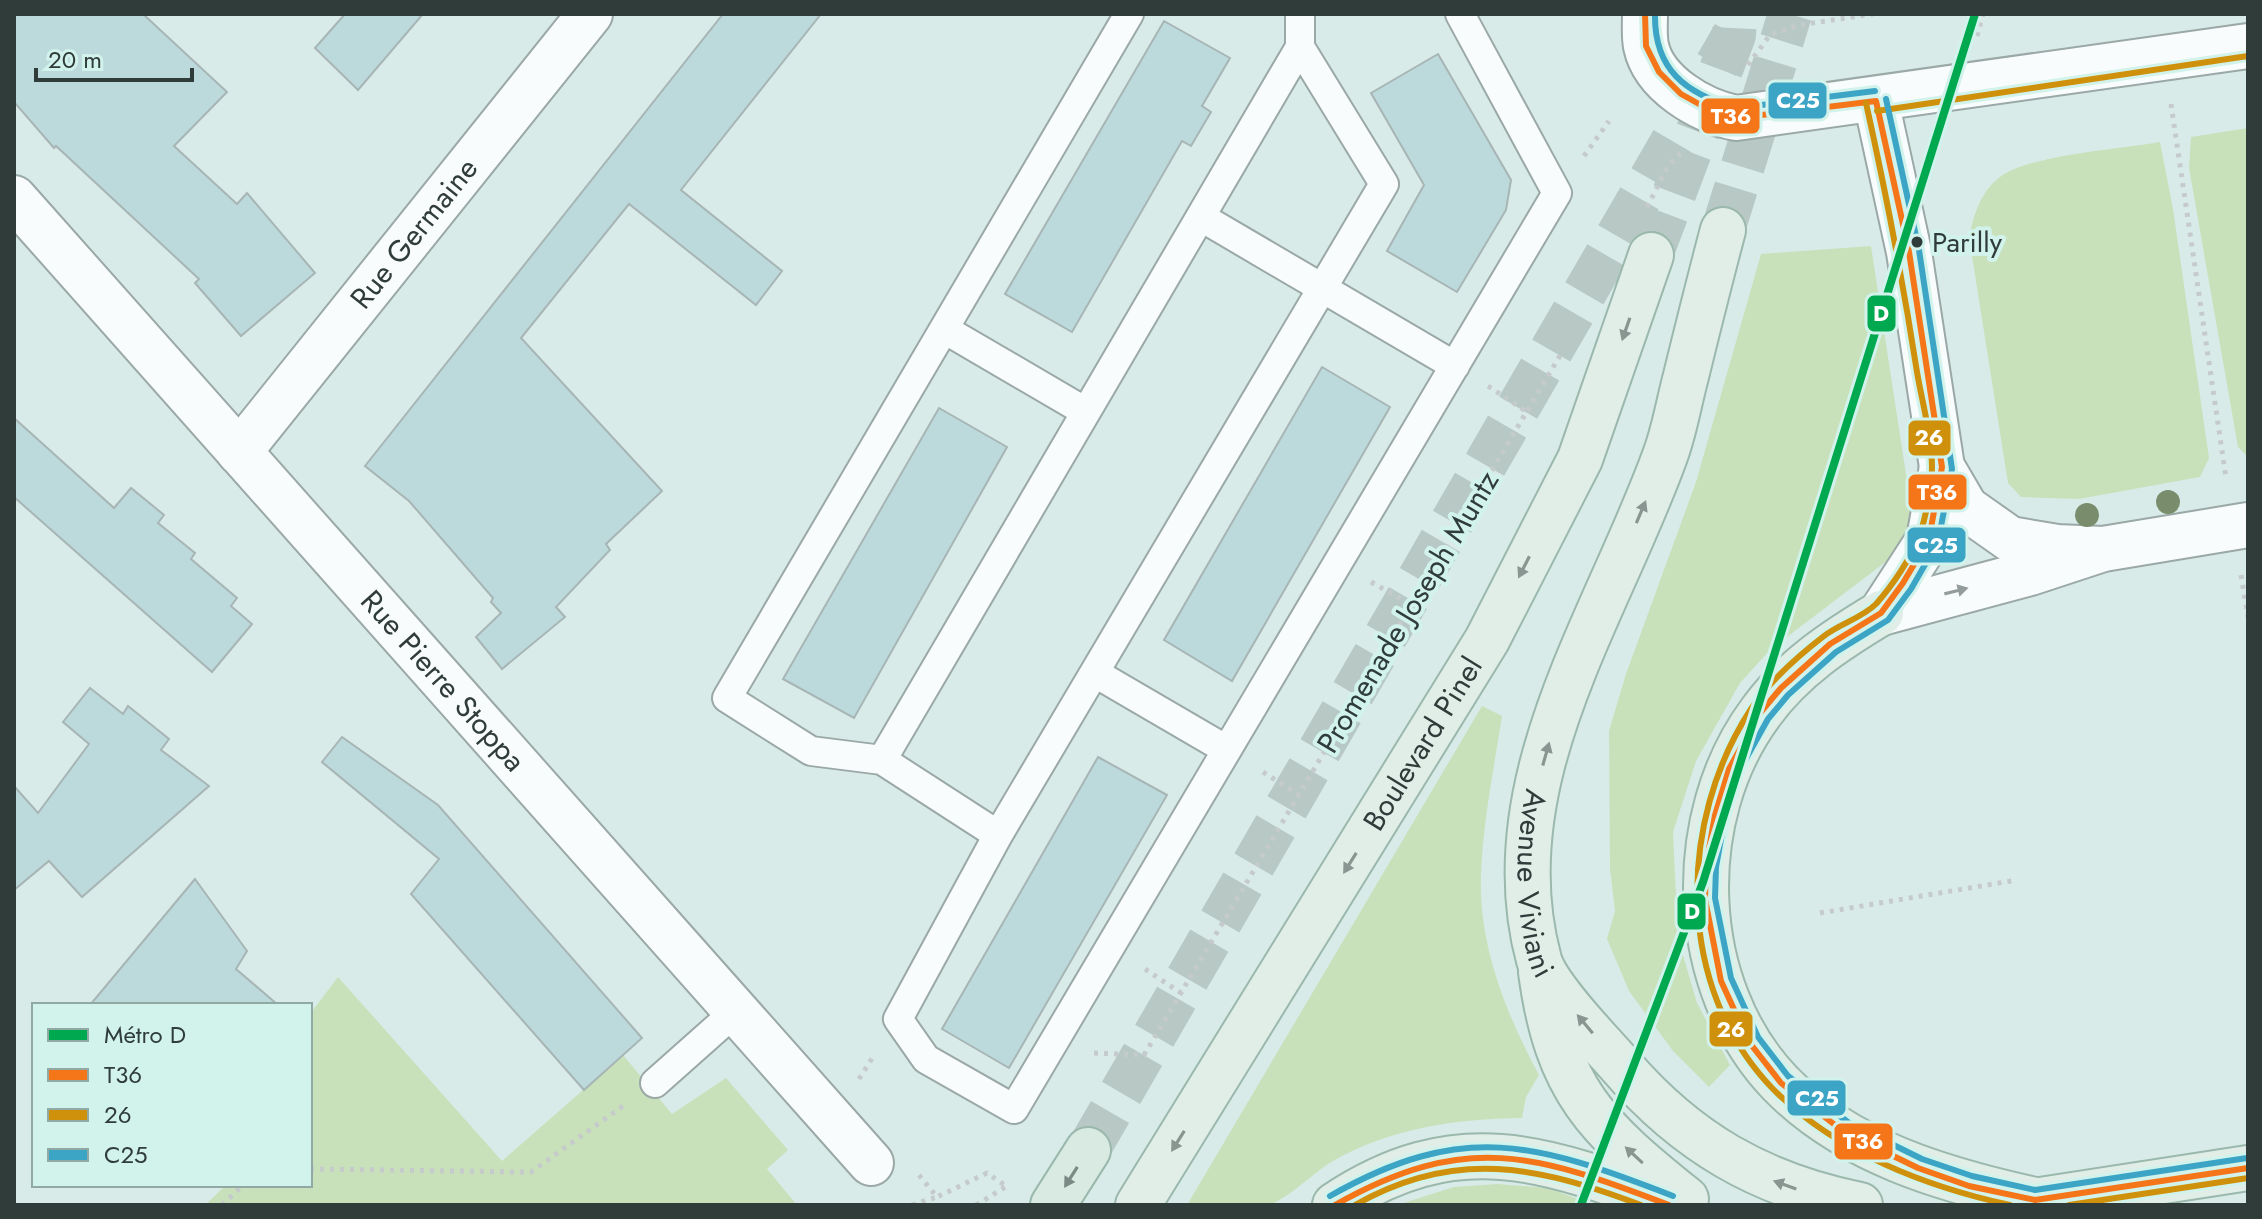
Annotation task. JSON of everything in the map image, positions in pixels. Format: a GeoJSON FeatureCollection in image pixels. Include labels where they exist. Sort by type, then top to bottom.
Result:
{"type":"FeatureCollection","features":[{"type":"Feature","properties":{"kind":"highway"},"geometry":{"type":"LineString","coordinates":[[1053,1205],[1088,1150]]}},
{"type":"Feature","properties":{"kind":"main road","name":"Avenue Viviani"},"geometry":{"type":"LineString","coordinates":[[1723,230],[1667,451],[1561,702],[1541,772],[1530,832],[1527,883],[1540,964],[1563,997],[1633,1080],[1695,1139],[1772,1180],[1819,1197],[1860,1205]]}},
{"type":"Feature","properties":{"kind":"main road","name":"Boulevard Pinel"},"geometry":{"type":"LineString","coordinates":[[1138,1205],[1487,640],[1580,459],[1646,236]]}},
{"type":"Feature","properties":{"kind":"main road"},"geometry":{"type":"LineString","coordinates":[[1881,613],[1830,644],[1781,688],[1760,713],[1729,769],[1715,815],[1706,866],[1705,899],[1721,981],[1737,1021],[1772,1072],[1813,1110],[1844,1132],[1918,1168],[2021,1203],[2248,1168]]}},
{"type":"Feature","properties":{"kind":"main road"},"geometry":{"type":"LineString","coordinates":[[1540,964],[1552,1032],[1565,1072],[1578,1093],[1632,1154],[1694,1205]]}},
{"type":"Feature","properties":{"kind":"main road"},"geometry":{"type":"LineString","coordinates":[[1335,1205],[1357,1191],[1409,1169],[1435,1162],[1498,1156],[1535,1159],[1583,1171],[1669,1205]]}},
{"type":"Feature","properties":{"kind":"street","name":"Rue Germaine"},"geometry":{"type":"LineString","coordinates":[[239,452],[590,14]]}},
{"type":"Feature","properties":{"kind":"street"},"geometry":{"type":"LineString","coordinates":[[1645,14],[1646,48],[1668,83],[1718,114],[1736,118],[1876,101],[2248,46]]}},
{"type":"Feature","properties":{"kind":"street"},"geometry":{"type":"LineString","coordinates":[[1876,101],[1909,252],[1942,467],[1929,539],[1881,613]]}},
{"type":"Feature","properties":{"kind":"street","name":"Rue Pierre Stoppa"},"geometry":{"type":"LineString","coordinates":[[14,198],[871,1163]]}},
{"type":"Feature","properties":{"kind":"street"},"geometry":{"type":"LineString","coordinates":[[1942,467],[1966,508],[2010,539],[2057,547],[2103,549]]}},
{"type":"Feature","properties":{"kind":"street"},"geometry":{"type":"LineString","coordinates":[[1881,613],[2030,573],[2103,549],[2241,527]]}},
{"type":"Feature","properties":{"kind":"lane"},"geometry":{"type":"LineString","coordinates":[[998,835],[882,760],[811,751],[727,698],[1129,14]]}},
{"type":"Feature","properties":{"kind":"lane"},"geometry":{"type":"LineString","coordinates":[[882,760],[1300,47],[1300,14]]}},
{"type":"Feature","properties":{"kind":"lane"},"geometry":{"type":"LineString","coordinates":[[1300,47],[1384,184],[998,835],[898,1019],[926,1059],[1014,1109],[1557,193],[1460,14]]}},
{"type":"Feature","properties":{"kind":"lane"},"geometry":{"type":"LineString","coordinates":[[1201,217],[1455,366]]}},
{"type":"Feature","properties":{"kind":"lane"},"geometry":{"type":"LineString","coordinates":[[944,329],[1086,412]]}},
{"type":"Feature","properties":{"kind":"lane"},"geometry":{"type":"LineString","coordinates":[[1095,673],[1227,750]]}},
{"type":"Feature","properties":{"kind":"lane"},"geometry":{"type":"LineString","coordinates":[[655,1083],[736,1011]]}},
{"type":"Feature","properties":{"kind":"path"},"geometry":{"type":"LineString","coordinates":[[2164,58],[2241,527],[2248,617]]}},
{"type":"Feature","properties":{"kind":"path"},"geometry":{"type":"LineString","coordinates":[[1581,160],[1609,121]]}},
{"type":"Feature","properties":{"kind":"path"},"geometry":{"type":"LineString","coordinates":[[1646,236],[1668,166]]}},
{"type":"Feature","properties":{"kind":"path","name":"Promenade Joseph Muntz"},"geometry":{"type":"LineString","coordinates":[[1144,1055],[1566,347]]}},
{"type":"Feature","properties":{"kind":"path"},"geometry":{"type":"LineString","coordinates":[[1820,913],[2017,880]]}},
{"type":"Feature","properties":{"kind":"path"},"geometry":{"type":"LineString","coordinates":[[312,1169],[531,1172],[655,1083]]}},
{"type":"Feature","properties":{"kind":"path"},"geometry":{"type":"LineString","coordinates":[[871,1163],[915,1169],[937,1197]]}},
{"type":"Feature","properties":{"kind":"path"},"geometry":{"type":"LineString","coordinates":[[912,1205],[937,1197],[987,1173],[1006,1186],[976,1205]]}},
{"type":"Feature","properties":{"kind":"path"},"geometry":{"type":"LineString","coordinates":[[222,1205],[241,1187]]}},
{"type":"Feature","properties":{"kind":"green space"},"geometry":{"type":"Polygon","coordinates":[[[2248,128],[2248,457],[2238,447],[2189,168],[2191,137],[2248,128]]]}},
{"type":"Feature","properties":{"kind":"green space"},"geometry":{"type":"Polygon","coordinates":[[[2160,142],[2173,209],[2209,458],[2200,477],[2079,499],[2021,497],[2008,483],[1969,237],[1976,212],[1993,183],[2014,169],[2053,158],[2160,142]]]}},
{"type":"Feature","properties":{"kind":"green space"},"geometry":{"type":"Polygon","coordinates":[[[1871,246],[1913,520],[1907,539],[1896,554],[1771,649],[1740,683],[1696,761],[1673,832],[1678,938],[1697,1003],[1730,1065],[1709,1087],[1673,1051],[1629,991],[1607,939],[1615,911],[1610,869],[1609,731],[1626,674],[1696,482],[1761,254],[1871,246]]]}},
{"type":"Feature","properties":{"kind":"green space"},"geometry":{"type":"Polygon","coordinates":[[[1482,706],[1502,716],[1482,855],[1484,927],[1506,1004],[1539,1075],[1526,1097],[1522,1118],[1448,1123],[1378,1140],[1333,1161],[1282,1198],[1267,1205],[1187,1205],[1482,706]]]}},
{"type":"Feature","properties":{"kind":"green space"},"geometry":{"type":"Polygon","coordinates":[[[338,977],[502,1161],[623,1055],[672,1114],[726,1078],[788,1150],[767,1169],[797,1205],[205,1205],[224,1187],[312,1187],[312,1011],[338,977]]]}},
{"type":"Feature","properties":{"kind":"green space"},"geometry":{"type":"Polygon","coordinates":[[[1498,1184],[1548,1188],[1594,1205],[1397,1205],[1454,1187],[1498,1184]]]}},
{"type":"Feature","properties":{"kind":"building"},"geometry":{"type":"Polygon","coordinates":[[[14,14],[143,14],[227,92],[174,146],[237,204],[247,193],[315,273],[241,336],[195,283],[199,279],[56,146],[54,148],[14,102],[14,14]]]}},
{"type":"Feature","properties":{"kind":"building"},"geometry":{"type":"Polygon","coordinates":[[[345,14],[423,14],[358,90],[315,48],[345,14]]]}},
{"type":"Feature","properties":{"kind":"building"},"geometry":{"type":"Polygon","coordinates":[[[723,14],[821,14],[681,190],[782,271],[756,305],[629,204],[521,338],[662,491],[606,544],[610,550],[556,607],[565,617],[502,669],[476,637],[501,613],[491,602],[493,598],[409,501],[365,466],[723,14]]]}},
{"type":"Feature","properties":{"kind":"building"},"geometry":{"type":"Polygon","coordinates":[[[1164,21],[1230,58],[1202,106],[1211,112],[1191,146],[1182,141],[1072,332],[1005,294],[1164,21]]]}},
{"type":"Feature","properties":{"kind":"building"},"geometry":{"type":"Polygon","coordinates":[[[1438,54],[1511,180],[1506,210],[1457,292],[1387,251],[1424,185],[1371,93],[1438,54]]]}},
{"type":"Feature","properties":{"kind":"building"},"geometry":{"type":"Polygon","coordinates":[[[1322,367],[1390,407],[1232,681],[1164,640],[1322,367]]]}},
{"type":"Feature","properties":{"kind":"building"},"geometry":{"type":"Polygon","coordinates":[[[939,408],[1007,447],[854,718],[783,679],[939,408]]]}},
{"type":"Feature","properties":{"kind":"building"},"geometry":{"type":"Polygon","coordinates":[[[14,418],[114,508],[131,488],[164,515],[158,523],[195,553],[191,559],[237,598],[231,606],[252,624],[212,672],[14,497],[14,418]]]}},
{"type":"Feature","properties":{"kind":"building"},"geometry":{"type":"Polygon","coordinates":[[[90,688],[123,714],[128,706],[169,739],[161,750],[209,786],[82,897],[49,861],[14,890],[14,786],[38,813],[89,744],[63,722],[90,688]]]}},
{"type":"Feature","properties":{"kind":"building"},"geometry":{"type":"Polygon","coordinates":[[[342,737],[438,805],[642,1038],[584,1090],[411,894],[439,859],[322,762],[342,737]]]}},
{"type":"Feature","properties":{"kind":"building"},"geometry":{"type":"Polygon","coordinates":[[[1098,757],[1167,795],[1009,1068],[942,1029],[1098,757]]]}},
{"type":"Feature","properties":{"kind":"building"},"geometry":{"type":"Polygon","coordinates":[[[195,879],[247,951],[236,969],[276,1003],[92,1003],[195,879]]]}},
{"type":"Feature","properties":{"kind":"tunnel"},"geometry":{"type":"LineString","coordinates":[[1651,255],[1734,35],[1735,14]]}},
{"type":"Feature","properties":{"kind":"tunnel"},"geometry":{"type":"LineString","coordinates":[[1723,230],[1790,14]]}},
{"type":"Feature","properties":{"kind":"tunnel"},"geometry":{"type":"LineString","coordinates":[[1088,1150],[1734,35]]}},
{"type":"Feature","properties":{"kind":"metro line","name":"D"},"geometry":{"type":"LineString","coordinates":[[1581,1205],[1703,882],[1975,14]]}},
{"type":"Feature","properties":{"kind":"transit line","name":"T36"},"geometry":{"type":"LineString","coordinates":[[1645,14],[1646,46],[1659,72],[1681,94],[1708,109],[1736,118],[1876,101]]}},
{"type":"Feature","properties":{"kind":"transit line","name":"C25"},"geometry":{"type":"LineString","coordinates":[[1655,14],[1660,50],[1667,64],[1688,87],[1719,102],[1737,108],[1875,91]]}},
{"type":"Feature","properties":{"kind":"transit line","name":"26"},"geometry":{"type":"LineString","coordinates":[[1877,111],[2248,56]]}},
{"type":"Feature","properties":{"kind":"transit line","name":"C25"},"geometry":{"type":"LineString","coordinates":[[1886,99],[1919,250],[1952,469],[1938,542],[1911,589],[1888,620],[1836,652],[1788,695],[1768,719],[1738,773],[1725,817],[1716,867],[1715,898],[1731,978],[1758,1037],[1788,1076],[1849,1123],[1922,1159],[1972,1176],[2035,1190],[2247,1158]]}},
{"type":"Feature","properties":{"kind":"transit line","name":"T36"},"geometry":{"type":"LineString","coordinates":[[1876,101],[1909,252],[1942,467],[1929,539],[1903,583],[1881,613],[1830,644],[1781,688],[1760,713],[1729,769],[1715,815],[1706,866],[1705,899],[1721,981],[1749,1042],[1781,1083],[1844,1132],[1918,1168],[1969,1186],[2035,1200],[2248,1168]]}},
{"type":"Feature","properties":{"kind":"transit line","name":"26"},"geometry":{"type":"LineString","coordinates":[[1866,103],[1929,432],[1932,467],[1928,501],[1916,543],[1882,597],[1864,613],[1824,636],[1784,670],[1751,709],[1727,754],[1709,802],[1700,852],[1698,904],[1703,954],[1718,1003],[1741,1048],[1773,1089],[1798,1111],[1853,1149],[1884,1164],[1947,1188],[2010,1205]]}},
{"type":"Feature","properties":{"kind":"transit line","name":"C25"},"geometry":{"type":"LineString","coordinates":[[1330,1196],[1378,1172],[1421,1156],[1461,1149],[1500,1148],[1540,1153],[1580,1163],[1673,1196]]}},
{"type":"Feature","properties":{"kind":"transit line","name":"T36"},"geometry":{"type":"LineString","coordinates":[[1335,1205],[1382,1182],[1424,1167],[1463,1159],[1501,1158],[1579,1173],[1669,1205]]}},
{"type":"Feature","properties":{"kind":"transit line","name":"26"},"geometry":{"type":"LineString","coordinates":[[1355,1205],[1427,1175],[1497,1169],[1567,1181],[1641,1205]]}},
{"type":"Feature","properties":{"kind":"transit line","name":"26"},"geometry":{"type":"LineString","coordinates":[[2069,1205],[2248,1178]]}},
{"type":"Feature","properties":{"kind":"place","name":"Parilly"},"geometry":{"type":"Point","coordinates":[1917,242]}}]}
